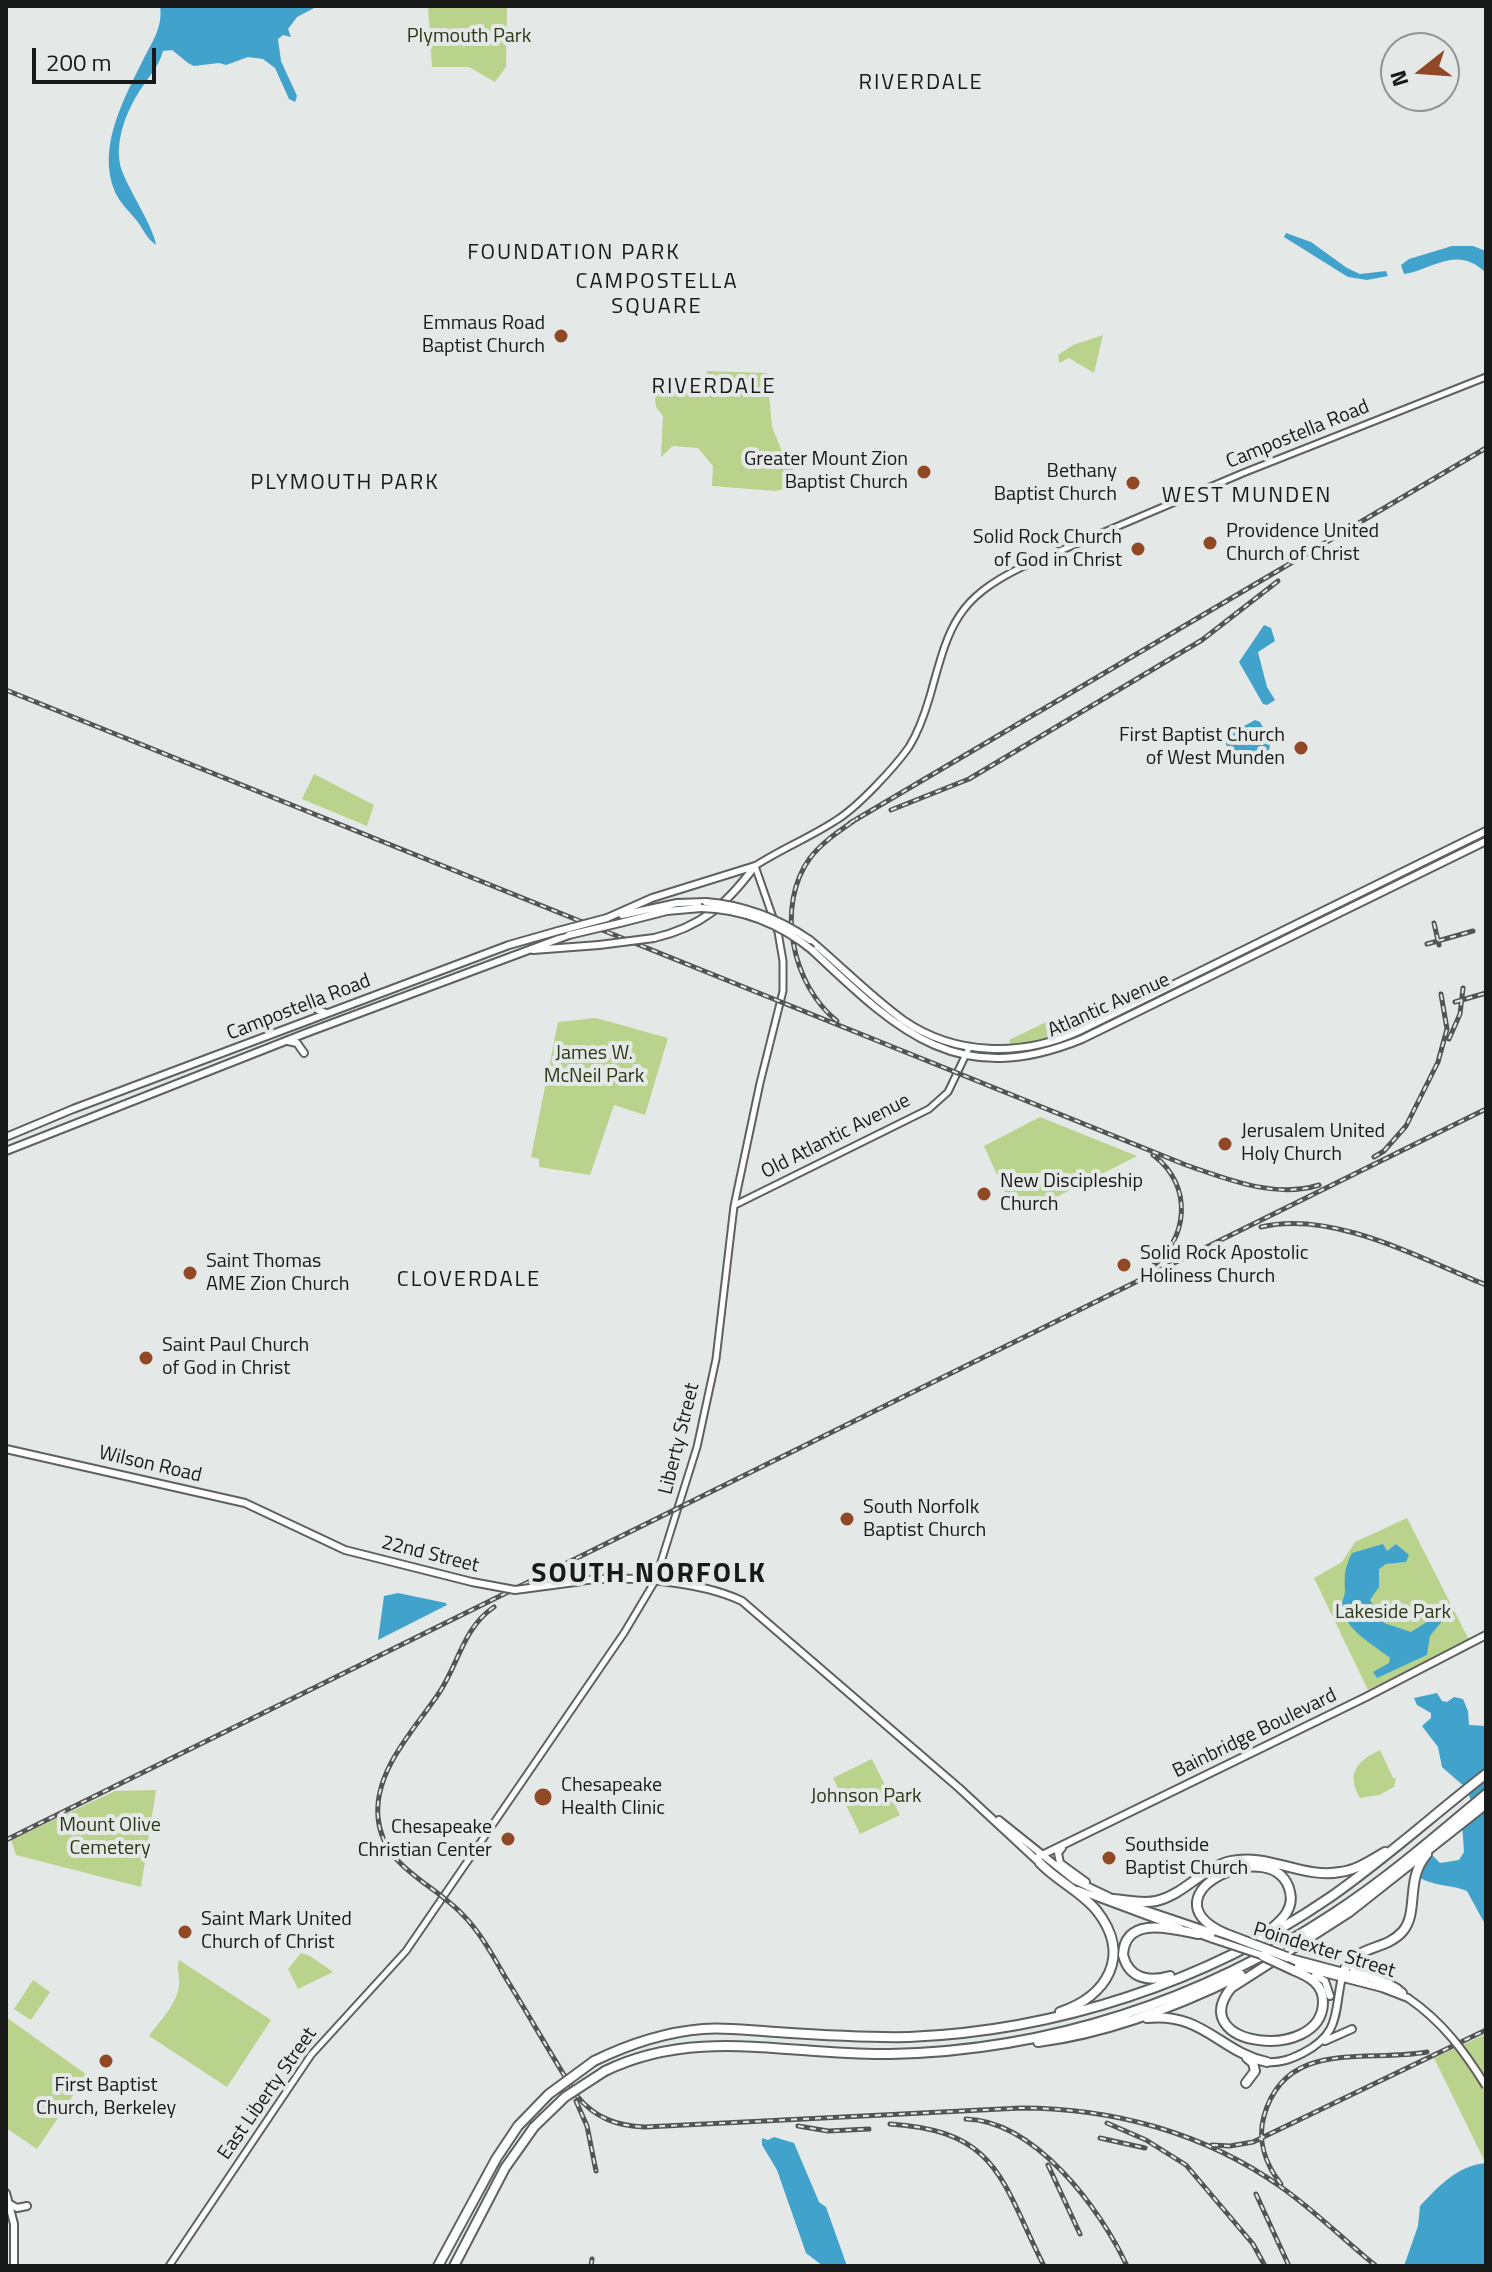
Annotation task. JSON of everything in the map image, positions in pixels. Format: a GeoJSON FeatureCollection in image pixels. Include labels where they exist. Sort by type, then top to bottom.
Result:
{"type":"FeatureCollection","features":[{"type":"Feature","properties":{"kind":"highway"},"geometry":{"type":"LineString","coordinates":[[438,2266],[496,2159],[518,2126],[560,2084],[594,2061],[647,2039],[705,2029],[886,2037],[965,2032],[1027,2023],[1113,2002],[1235,1952],[1327,1900],[1486,1774]]}},
{"type":"Feature","properties":{"kind":"highway"},"geometry":{"type":"LineString","coordinates":[[1455,1825],[1486,1794]]}},
{"type":"Feature","properties":{"kind":"highway"},"geometry":{"type":"LineString","coordinates":[[976,2048],[1081,2027],[1188,1992],[1278,1948],[1337,1911],[1486,1804]]}},
{"type":"Feature","properties":{"kind":"highway"},"geometry":{"type":"LineString","coordinates":[[1342,1976],[1346,1965],[1357,1955],[1367,1948],[1395,1939],[1406,1927],[1413,1882],[1422,1860],[1437,1839]]}},
{"type":"Feature","properties":{"kind":"highway"},"geometry":{"type":"LineString","coordinates":[[1113,1899],[1139,1902],[1162,1899],[1217,1866],[1244,1859],[1320,1873],[1342,1872],[1403,1842]]}},
{"type":"Feature","properties":{"kind":"highway"},"geometry":{"type":"LineString","coordinates":[[1027,2023],[1089,1999],[1105,1984],[1113,1962],[1111,1938],[1098,1912],[1053,1877],[1040,1859]]}},
{"type":"Feature","properties":{"kind":"highway"},"geometry":{"type":"LineString","coordinates":[[1235,1952],[1276,1925],[1288,1912],[1291,1895],[1284,1879],[1270,1870],[1250,1867],[1228,1871],[1209,1880],[1201,1892],[1200,1909],[1219,1936],[1285,1957]]}},
{"type":"Feature","properties":{"kind":"highway"},"geometry":{"type":"LineString","coordinates":[[1263,1956],[1295,1968],[1310,1977],[1321,1992],[1322,2011],[1314,2024],[1294,2036],[1269,2041],[1246,2039],[1229,2029],[1222,2008],[1231,1988],[1285,1957],[1348,1913],[1396,1870]]}},
{"type":"Feature","properties":{"kind":"highway"},"geometry":{"type":"LineString","coordinates":[[1198,1934],[1167,1927],[1143,1928],[1127,1939],[1123,1958],[1131,1972],[1146,1979],[1161,1979],[1205,1966]]}},
{"type":"Feature","properties":{"kind":"highway"},"geometry":{"type":"LineString","coordinates":[[1357,1955],[1353,1967],[1357,1972],[1387,1982],[1405,1996]]}},
{"type":"Feature","properties":{"kind":"highway"},"geometry":{"type":"LineString","coordinates":[[1107,2027],[1194,1997],[1285,1957]]}},
{"type":"Feature","properties":{"kind":"highway"},"geometry":{"type":"LineString","coordinates":[[454,2266],[505,2168],[534,2127],[565,2097],[605,2071],[658,2051],[699,2045],[869,2054],[976,2048],[1056,2040],[1146,2018],[1166,2017],[1193,2023],[1250,2057],[1272,2063]]}},
{"type":"Feature","properties":{"kind":"highway"},"geometry":{"type":"LineString","coordinates":[[1217,2037],[1253,2063],[1255,2071],[1246,2083]]}},
{"type":"Feature","properties":{"kind":"main road","name":"Campostella Road"},"geometry":{"type":"LineString","coordinates":[[755,866],[839,819],[908,748],[922,720],[941,651],[951,627],[963,609],[989,586],[1015,570],[1243,473],[1486,377]]}},
{"type":"Feature","properties":{"kind":"main road","name":"Atlantic Avenue"},"geometry":{"type":"LineString","coordinates":[[607,918],[677,903],[743,908],[768,916],[810,940],[906,1022],[931,1035],[967,1052],[1020,1048],[1061,1039],[1486,831]]}},
{"type":"Feature","properties":{"kind":"main road","name":"Atlantic Avenue"},"geometry":{"type":"LineString","coordinates":[[521,951],[569,935],[704,905],[764,921],[790,934],[903,1029],[933,1045],[987,1057],[1028,1055],[1082,1039],[1486,841]]}},
{"type":"Feature","properties":{"kind":"main road"},"geometry":{"type":"LineString","coordinates":[[607,918],[652,898],[755,866]]}},
{"type":"Feature","properties":{"kind":"main road"},"geometry":{"type":"LineString","coordinates":[[521,951],[654,938],[683,930],[712,914],[755,866]]}},
{"type":"Feature","properties":{"kind":"main road","name":"Liberty Street"},"geometry":{"type":"LineString","coordinates":[[406,1951],[624,1633],[655,1581],[674,1527],[707,1405],[720,1332],[734,1206],[784,980],[775,922],[755,866]]}},
{"type":"Feature","properties":{"kind":"main road","name":"Campostella Road"},"geometry":{"type":"LineString","coordinates":[[6,1137],[509,945],[607,918]]}},
{"type":"Feature","properties":{"kind":"main road","name":"Campostella Road"},"geometry":{"type":"LineString","coordinates":[[6,1151],[521,951]]}},
{"type":"Feature","properties":{"kind":"main road"},"geometry":{"type":"LineString","coordinates":[[312,1002],[318,1010],[330,1013]]}},
{"type":"Feature","properties":{"kind":"main road"},"geometry":{"type":"LineString","coordinates":[[284,1041],[297,1043],[304,1053]]}},
{"type":"Feature","properties":{"kind":"main road","name":"Old Atlantic Avenue"},"geometry":{"type":"LineString","coordinates":[[734,1206],[929,1109],[948,1092],[967,1052]]}},
{"type":"Feature","properties":{"kind":"main road","name":"Wilson Road"},"geometry":{"type":"LineString","coordinates":[[6,1449],[245,1503],[284,1521]]}},
{"type":"Feature","properties":{"kind":"main road","name":"22nd Street"},"geometry":{"type":"LineString","coordinates":[[284,1521],[345,1550],[472,1582],[515,1590],[575,1582]]}},
{"type":"Feature","properties":{"kind":"main road","name":"Poindexter Street"},"geometry":{"type":"LineString","coordinates":[[575,1582],[614,1577],[655,1581],[714,1591],[742,1601],[1079,1890],[1198,1934],[1219,1936]]}},
{"type":"Feature","properties":{"kind":"main road","name":"Bainbridge Boulevard"},"geometry":{"type":"LineString","coordinates":[[1040,1859],[1486,1635]]}},
{"type":"Feature","properties":{"kind":"main road"},"geometry":{"type":"LineString","coordinates":[[1064,1846],[1058,1856],[1063,1866],[1113,1899]]}},
{"type":"Feature","properties":{"kind":"main road","name":"Poindexter Street"},"geometry":{"type":"LineString","coordinates":[[1040,1859],[1113,1899],[1219,1936],[1263,1956],[1285,1957],[1405,1996]]}},
{"type":"Feature","properties":{"kind":"main road","name":"East Liberty Street"},"geometry":{"type":"LineString","coordinates":[[169,2266],[311,2055],[406,1951]]}},
{"type":"Feature","properties":{"kind":"main road","name":"Poindexter Street"},"geometry":{"type":"LineString","coordinates":[[1285,1957],[1295,1968],[1376,1981],[1405,1996]]}},
{"type":"Feature","properties":{"kind":"main road"},"geometry":{"type":"LineString","coordinates":[[1295,1968],[1323,1980],[1330,1996]]}},
{"type":"Feature","properties":{"kind":"main road"},"geometry":{"type":"LineString","coordinates":[[1337,2015],[1342,1976]]}},
{"type":"Feature","properties":{"kind":"main road"},"geometry":{"type":"LineString","coordinates":[[1318,2044],[1330,2032],[1345,1988],[1360,1983]]}},
{"type":"Feature","properties":{"kind":"main road"},"geometry":{"type":"LineString","coordinates":[[1405,1996],[1451,2034],[1486,2086]]}},
{"type":"Feature","properties":{"kind":"main road"},"geometry":{"type":"LineString","coordinates":[[1272,2063],[1292,2058],[1352,2029]]}},
{"type":"Feature","properties":{"kind":"main road"},"geometry":{"type":"LineString","coordinates":[[6,2193],[15,2236],[14,2266]]}},
{"type":"Feature","properties":{"kind":"main road"},"geometry":{"type":"LineString","coordinates":[[10,2204],[17,2208],[27,2206]]}},
{"type":"Feature","properties":{"kind":"green space","name":"Plymouth Park"},"geometry":{"type":"Polygon","coordinates":[[[428,6],[507,6],[506,67],[495,82],[469,67],[432,67],[428,6]]]}},
{"type":"Feature","properties":{"kind":"green space"},"geometry":{"type":"Polygon","coordinates":[[[1103,335],[1094,373],[1069,358],[1059,363],[1058,355],[1073,345],[1103,335]]]}},
{"type":"Feature","properties":{"kind":"green space"},"geometry":{"type":"Polygon","coordinates":[[[707,371],[767,373],[772,427],[784,456],[802,483],[776,491],[712,486],[713,466],[698,448],[673,446],[661,457],[663,416],[656,407],[654,385],[706,384],[707,371]]]}},
{"type":"Feature","properties":{"kind":"green space"},"geometry":{"type":"Polygon","coordinates":[[[314,774],[374,805],[367,826],[302,799],[314,774]]]}},
{"type":"Feature","properties":{"kind":"green space"},"geometry":{"type":"Polygon","coordinates":[[[1065,1013],[1073,1030],[1037,1042],[1011,1045],[1009,1040],[1065,1013]]]}},
{"type":"Feature","properties":{"kind":"green space","name":"James W. McNeil Park"},"geometry":{"type":"Polygon","coordinates":[[[596,1018],[668,1038],[645,1115],[614,1105],[590,1175],[539,1167],[539,1159],[531,1157],[558,1022],[596,1018]]]}},
{"type":"Feature","properties":{"kind":"green space"},"geometry":{"type":"Polygon","coordinates":[[[1040,1117],[1137,1156],[1023,1214],[1013,1210],[984,1146],[1040,1117]]]}},
{"type":"Feature","properties":{"kind":"green space","name":"Lakeside Park"},"geometry":{"type":"Polygon","coordinates":[[[1407,1518],[1469,1640],[1368,1690],[1314,1578],[1342,1562],[1355,1542],[1407,1518]]]}},
{"type":"Feature","properties":{"kind":"green space"},"geometry":{"type":"Polygon","coordinates":[[[1380,1750],[1393,1778],[1396,1778],[1394,1787],[1379,1795],[1360,1798],[1354,1782],[1356,1769],[1365,1758],[1380,1750]]]}},
{"type":"Feature","properties":{"kind":"green space","name":"Johnson Park"},"geometry":{"type":"Polygon","coordinates":[[[872,1759],[900,1815],[860,1834],[833,1778],[872,1759]]]}},
{"type":"Feature","properties":{"kind":"green space","name":"Mount Olive Cemetery"},"geometry":{"type":"Polygon","coordinates":[[[156,1790],[141,1887],[16,1855],[11,1840],[115,1791],[156,1790]]]}},
{"type":"Feature","properties":{"kind":"green space"},"geometry":{"type":"Polygon","coordinates":[[[301,1953],[333,1972],[298,1989],[288,1969],[301,1953]]]}},
{"type":"Feature","properties":{"kind":"green space"},"geometry":{"type":"Polygon","coordinates":[[[179,1960],[271,2020],[227,2087],[149,2036],[178,1992],[179,1960]]]}},
{"type":"Feature","properties":{"kind":"green space"},"geometry":{"type":"Polygon","coordinates":[[[33,1980],[50,1992],[31,2020],[14,2009],[33,1980]]]}},
{"type":"Feature","properties":{"kind":"green space"},"geometry":{"type":"Polygon","coordinates":[[[6,2017],[87,2075],[37,2149],[6,2128],[6,2017]]]}},
{"type":"Feature","properties":{"kind":"green space"},"geometry":{"type":"Polygon","coordinates":[[[1486,2034],[1486,2164],[1434,2058],[1486,2034]]]}},
{"type":"Feature","properties":{"kind":"water"},"geometry":{"type":"Polygon","coordinates":[[[160,6],[318,6],[297,17],[288,29],[291,37],[283,35],[278,39],[281,61],[297,96],[295,102],[289,99],[275,68],[263,59],[248,57],[226,65],[194,66],[172,50],[163,51],[123,125],[119,149],[122,171],[156,245],[117,196],[110,175],[109,158],[115,123],[156,33],[160,6]]]}},
{"type":"Feature","properties":{"kind":"water"},"geometry":{"type":"Polygon","coordinates":[[[1286,233],[1311,242],[1360,274],[1386,271],[1388,276],[1367,280],[1348,277],[1284,237],[1286,233]]]}},
{"type":"Feature","properties":{"kind":"water"},"geometry":{"type":"Polygon","coordinates":[[[1452,246],[1473,246],[1486,251],[1486,273],[1465,260],[1455,260],[1404,274],[1401,265],[1409,259],[1452,246]]]}},
{"type":"Feature","properties":{"kind":"water"},"geometry":{"type":"Polygon","coordinates":[[[1264,625],[1271,628],[1275,641],[1258,652],[1267,687],[1275,700],[1267,705],[1263,704],[1239,662],[1264,625]]]}},
{"type":"Feature","properties":{"kind":"water"},"geometry":{"type":"Polygon","coordinates":[[[1255,720],[1260,722],[1270,746],[1265,754],[1240,765],[1229,754],[1224,737],[1255,720]]]}},
{"type":"Feature","properties":{"kind":"water"},"geometry":{"type":"Polygon","coordinates":[[[1383,1544],[1387,1551],[1396,1544],[1409,1555],[1406,1562],[1386,1564],[1379,1569],[1379,1587],[1370,1600],[1384,1623],[1411,1632],[1438,1615],[1443,1620],[1430,1636],[1427,1655],[1377,1678],[1373,1672],[1389,1663],[1390,1658],[1354,1630],[1344,1616],[1342,1606],[1346,1571],[1352,1553],[1383,1544]]]}},
{"type":"Feature","properties":{"kind":"water"},"geometry":{"type":"Polygon","coordinates":[[[398,1593],[447,1605],[378,1640],[384,1596],[398,1593]]]}},
{"type":"Feature","properties":{"kind":"water"},"geometry":{"type":"Polygon","coordinates":[[[1437,1693],[1442,1701],[1447,1702],[1454,1697],[1463,1699],[1469,1725],[1486,1726],[1486,1926],[1467,1891],[1426,1881],[1411,1871],[1405,1862],[1430,1853],[1440,1863],[1459,1860],[1464,1852],[1462,1822],[1472,1803],[1466,1788],[1442,1767],[1438,1747],[1422,1726],[1431,1718],[1431,1713],[1417,1705],[1414,1698],[1437,1693]]]}},
{"type":"Feature","properties":{"kind":"water"},"geometry":{"type":"Polygon","coordinates":[[[774,2137],[794,2143],[819,2202],[826,2207],[847,2266],[823,2266],[806,2253],[777,2170],[762,2145],[762,2138],[768,2140],[774,2137]]]}},
{"type":"Feature","properties":{"kind":"water"},"geometry":{"type":"Polygon","coordinates":[[[1486,2163],[1486,2266],[1404,2266],[1418,2226],[1420,2206],[1458,2172],[1486,2163]]]}},
{"type":"Feature","properties":{"kind":"railway"},"geometry":{"type":"LineString","coordinates":[[850,823],[1486,448]]}},
{"type":"Feature","properties":{"kind":"railway"},"geometry":{"type":"LineString","coordinates":[[891,810],[969,779],[1202,640],[1278,581]]}},
{"type":"Feature","properties":{"kind":"railway"},"geometry":{"type":"LineString","coordinates":[[6,690],[1186,1165],[1268,1189],[1302,1189],[1319,1185]]}},
{"type":"Feature","properties":{"kind":"railway"},"geometry":{"type":"LineString","coordinates":[[837,1021],[821,1006],[799,966],[791,921],[793,899],[799,877],[810,858],[826,841],[858,818]]}},
{"type":"Feature","properties":{"kind":"railway"},"geometry":{"type":"LineString","coordinates":[[1434,923],[1439,945]]}},
{"type":"Feature","properties":{"kind":"railway"},"geometry":{"type":"LineString","coordinates":[[1427,944],[1473,931]]}},
{"type":"Feature","properties":{"kind":"railway"},"geometry":{"type":"LineString","coordinates":[[1449,1039],[1460,1014],[1463,988]]}},
{"type":"Feature","properties":{"kind":"railway"},"geometry":{"type":"LineString","coordinates":[[1455,1002],[1486,993]]}},
{"type":"Feature","properties":{"kind":"railway"},"geometry":{"type":"LineString","coordinates":[[1374,1157],[1384,1151],[1406,1126],[1438,1062],[1447,1029],[1441,994]]}},
{"type":"Feature","properties":{"kind":"railway"},"geometry":{"type":"LineString","coordinates":[[6,1840],[1486,1109]]}},
{"type":"Feature","properties":{"kind":"railway"},"geometry":{"type":"LineString","coordinates":[[1149,1269],[1172,1244],[1179,1229],[1181,1213],[1175,1182],[1166,1167],[1153,1155]]}},
{"type":"Feature","properties":{"kind":"railway"},"geometry":{"type":"LineString","coordinates":[[1261,1227],[1317,1225],[1346,1231],[1404,1250],[1486,1285]]}},
{"type":"Feature","properties":{"kind":"railway"},"geometry":{"type":"LineString","coordinates":[[494,1607],[475,1625],[446,1682],[389,1767],[378,1800],[378,1817],[382,1834],[398,1861],[451,1903],[476,1930],[577,2096],[591,2110],[616,2123],[645,2127],[1021,2108],[1055,2109],[1124,2119],[1190,2138],[1252,2168],[1294,2196],[1376,2266]]}},
{"type":"Feature","properties":{"kind":"railway"},"geometry":{"type":"LineString","coordinates":[[1212,2145],[1253,2142],[1486,2030]]}},
{"type":"Feature","properties":{"kind":"railway"},"geometry":{"type":"LineString","coordinates":[[1281,2184],[1264,2152],[1262,2125],[1275,2091],[1290,2075],[1309,2064],[1331,2059],[1427,2052]]}},
{"type":"Feature","properties":{"kind":"railway"},"geometry":{"type":"LineString","coordinates":[[576,2101],[587,2126],[596,2171]]}},
{"type":"Feature","properties":{"kind":"railway"},"geometry":{"type":"LineString","coordinates":[[966,2119],[992,2124],[1040,2151],[1082,2195],[1127,2266]]}},
{"type":"Feature","properties":{"kind":"railway"},"geometry":{"type":"LineString","coordinates":[[1107,2123],[1146,2140],[1186,2165],[1253,2244],[1265,2266]]}},
{"type":"Feature","properties":{"kind":"railway"},"geometry":{"type":"LineString","coordinates":[[890,2124],[954,2137],[975,2150],[992,2166],[1005,2186],[1044,2266]]}},
{"type":"Feature","properties":{"kind":"railway"},"geometry":{"type":"LineString","coordinates":[[798,2126],[828,2131],[869,2129]]}},
{"type":"Feature","properties":{"kind":"railway"},"geometry":{"type":"LineString","coordinates":[[1100,2138],[1145,2148]]}},
{"type":"Feature","properties":{"kind":"railway"},"geometry":{"type":"LineString","coordinates":[[1048,2165],[1080,2234]]}},
{"type":"Feature","properties":{"kind":"railway"},"geometry":{"type":"LineString","coordinates":[[1256,2194],[1289,2266]]}},
{"type":"Feature","properties":{"kind":"railway"},"geometry":{"type":"LineString","coordinates":[[591,2266],[592,2259]]}},
{"type":"Feature","properties":{"kind":"place","name":"Emmaus Road Baptist Church"},"geometry":{"type":"Point","coordinates":[561,336]}},
{"type":"Feature","properties":{"kind":"place","name":"Greater Mount Zion Baptist Church"},"geometry":{"type":"Point","coordinates":[924,472]}},
{"type":"Feature","properties":{"kind":"place","name":"Bethany Baptist Church"},"geometry":{"type":"Point","coordinates":[1133,483]}},
{"type":"Feature","properties":{"kind":"place","name":"Providence United Church of Christ"},"geometry":{"type":"Point","coordinates":[1210,543]}},
{"type":"Feature","properties":{"kind":"place","name":"Solid Rock Church of God in Christ"},"geometry":{"type":"Point","coordinates":[1138,549]}},
{"type":"Feature","properties":{"kind":"place","name":"First Baptist Church of West Munden"},"geometry":{"type":"Point","coordinates":[1301,748]}},
{"type":"Feature","properties":{"kind":"place","name":"Jerusalem United Holy Church"},"geometry":{"type":"Point","coordinates":[1225,1144]}},
{"type":"Feature","properties":{"kind":"place","name":"New Discipleship Church"},"geometry":{"type":"Point","coordinates":[984,1194]}},
{"type":"Feature","properties":{"kind":"place","name":"Solid Rock Apostolic Holiness Church"},"geometry":{"type":"Point","coordinates":[1124,1265]}},
{"type":"Feature","properties":{"kind":"place","name":"Saint Thomas AME Zion Church"},"geometry":{"type":"Point","coordinates":[190,1273]}},
{"type":"Feature","properties":{"kind":"place","name":"Saint Paul Church of God in Christ"},"geometry":{"type":"Point","coordinates":[146,1358]}},
{"type":"Feature","properties":{"kind":"place","name":"South Norfolk Baptist Church"},"geometry":{"type":"Point","coordinates":[847,1519]}},
{"type":"Feature","properties":{"kind":"place","name":"Chesapeake Health Clinic"},"geometry":{"type":"Point","coordinates":[543,1797]}},
{"type":"Feature","properties":{"kind":"place","name":"Chesapeake Christian Center"},"geometry":{"type":"Point","coordinates":[508,1839]}},
{"type":"Feature","properties":{"kind":"place","name":"Southside Baptist Church"},"geometry":{"type":"Point","coordinates":[1109,1858]}},
{"type":"Feature","properties":{"kind":"place","name":"Saint Mark United Church of Christ"},"geometry":{"type":"Point","coordinates":[185,1932]}},
{"type":"Feature","properties":{"kind":"place","name":"First Baptist Church, Berkeley"},"geometry":{"type":"Point","coordinates":[106,2061]}},
{"type":"Feature","properties":{"kind":"district","name":"RIVERDALE"},"geometry":{"type":"Point","coordinates":[921,84]}},
{"type":"Feature","properties":{"kind":"district","name":"FOUNDATION PARK"},"geometry":{"type":"Point","coordinates":[574,254]}},
{"type":"Feature","properties":{"kind":"district","name":"CAMPOSTELLA SQUARE"},"geometry":{"type":"Point","coordinates":[657,296]}},
{"type":"Feature","properties":{"kind":"district","name":"RIVERDALE"},"geometry":{"type":"Point","coordinates":[714,388]}},
{"type":"Feature","properties":{"kind":"district","name":"PLYMOUTH PARK"},"geometry":{"type":"Point","coordinates":[345,484]}},
{"type":"Feature","properties":{"kind":"district","name":"WEST MUNDEN"},"geometry":{"type":"Point","coordinates":[1247,497]}},
{"type":"Feature","properties":{"kind":"district","name":"CLOVERDALE"},"geometry":{"type":"Point","coordinates":[469,1281]}},
{"type":"Feature","properties":{"kind":"district","name":"SOUTH NORFOLK"},"geometry":{"type":"Point","coordinates":[649,1575]}}]}
